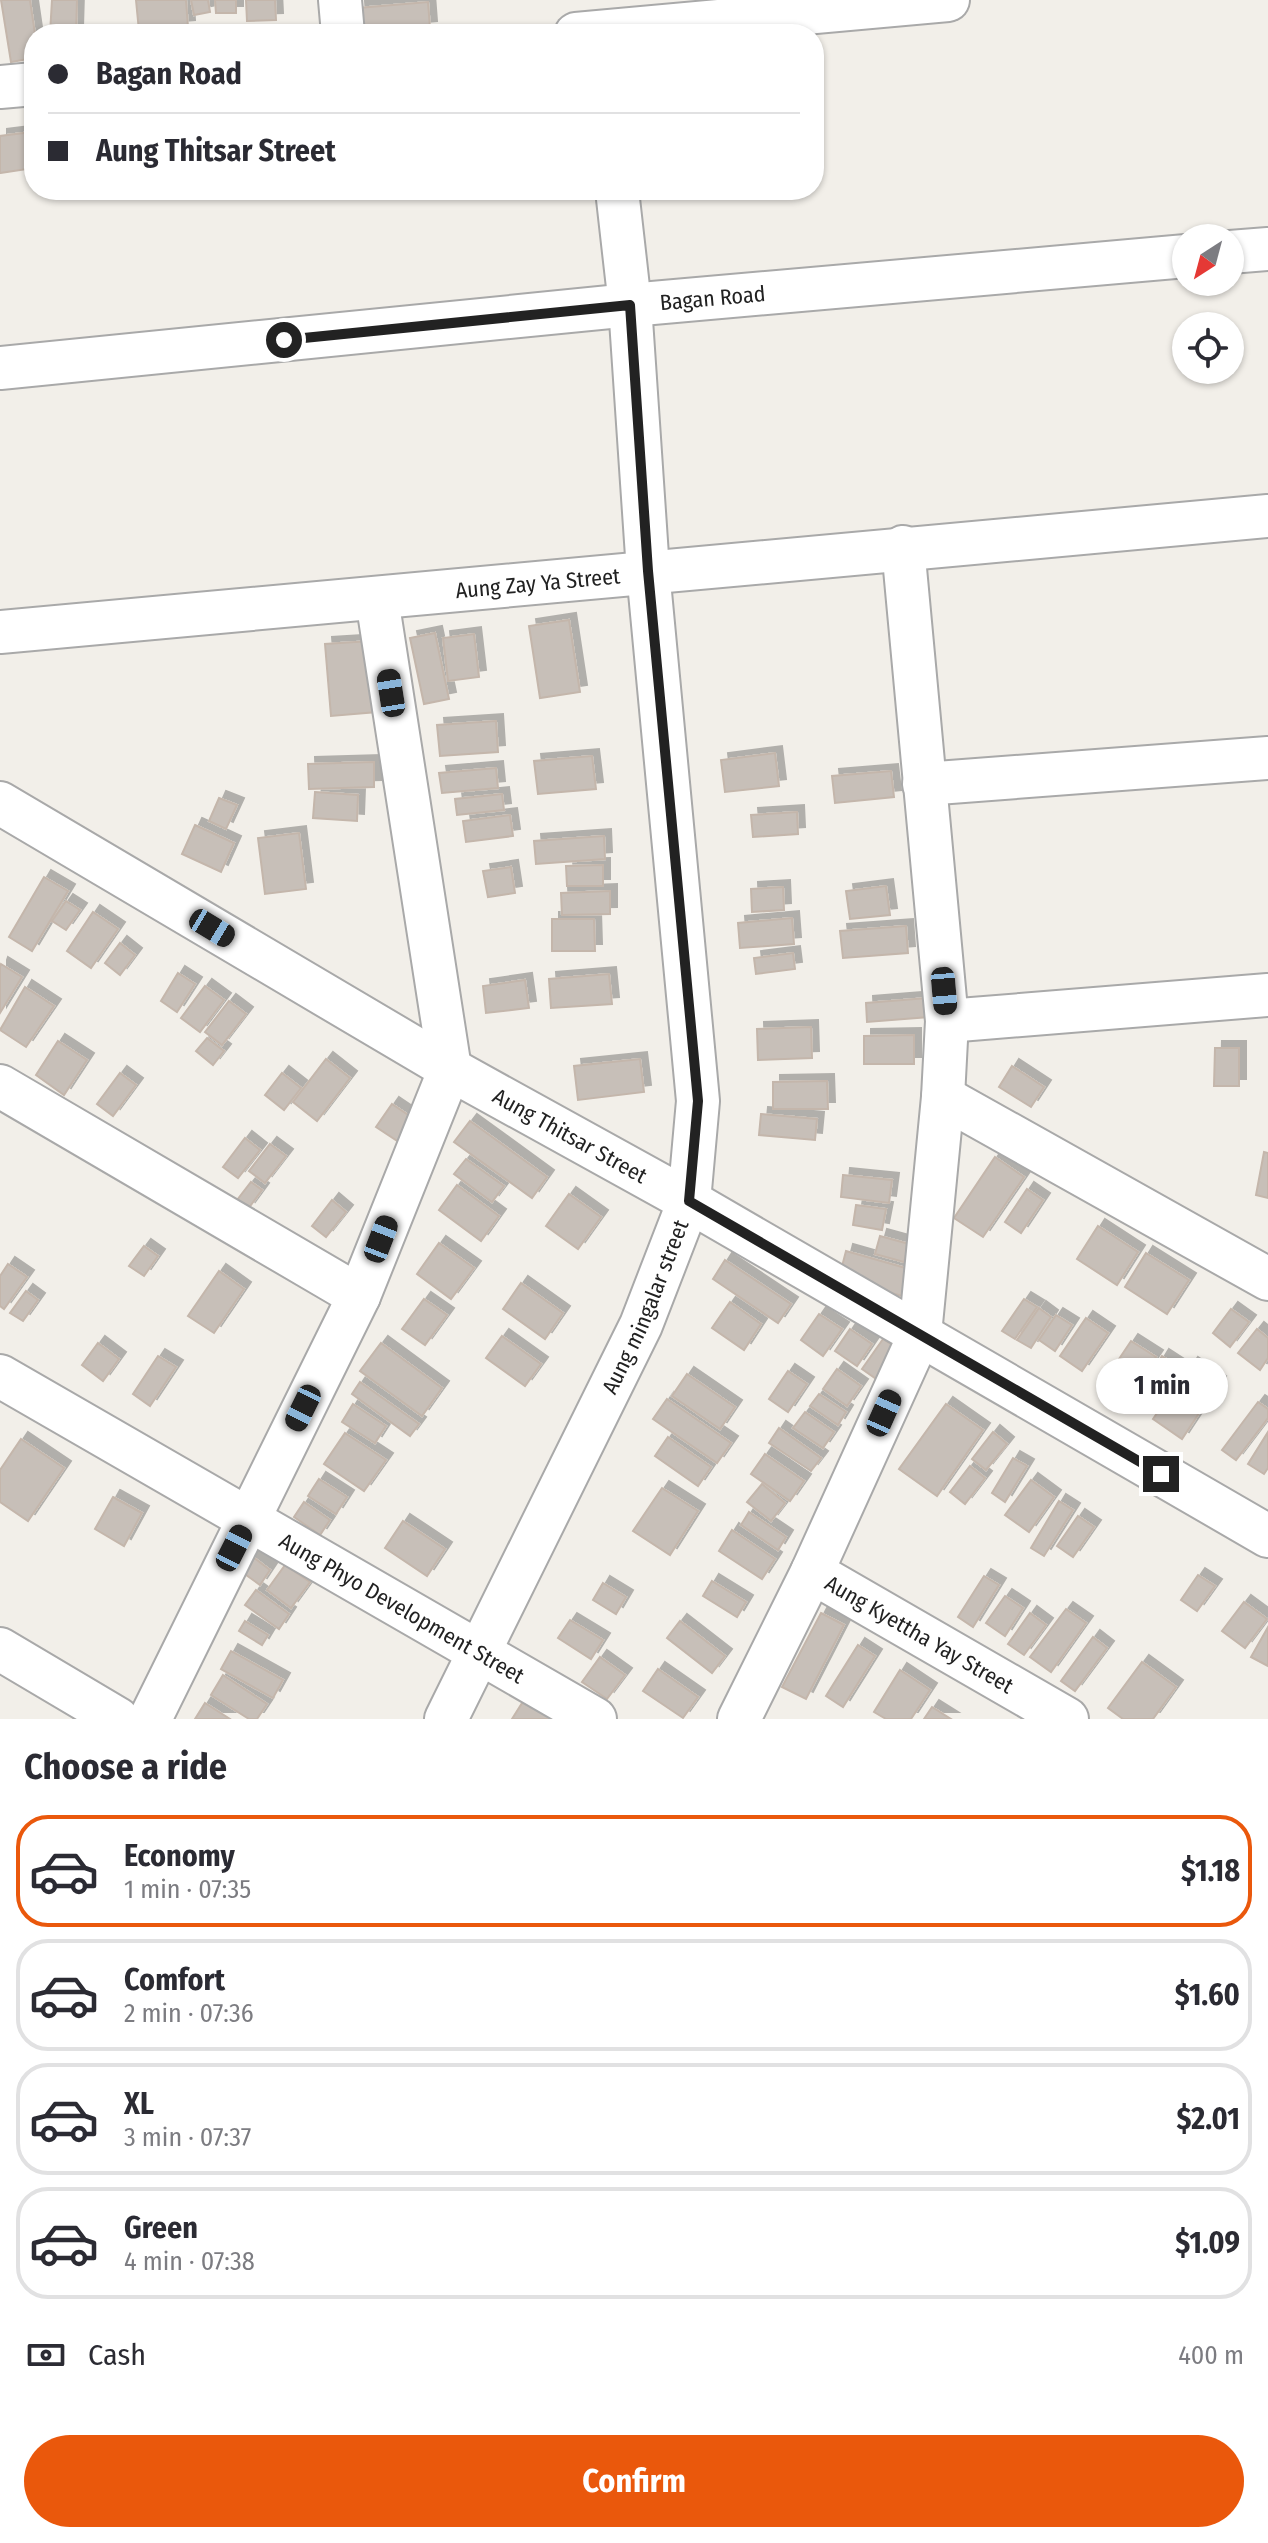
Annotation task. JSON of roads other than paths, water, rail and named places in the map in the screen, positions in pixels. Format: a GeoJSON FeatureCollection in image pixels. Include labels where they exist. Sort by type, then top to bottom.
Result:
{"type":"FeatureCollection","features":[{"type":"Feature","properties":{"kind":"street"},"geometry":{"type":"LineString","coordinates":[[340,0],[342,24]]}},
{"type":"Feature","properties":{"kind":"street"},"geometry":{"type":"LineString","coordinates":[[606,24],[948,0]]}},
{"type":"Feature","properties":{"kind":"street"},"geometry":{"type":"LineString","coordinates":[[0,87],[24,85]]}},
{"type":"Feature","properties":{"kind":"street","name":"Aung mingalar street"},"geometry":{"type":"LineString","coordinates":[[446,1719],[641,1325],[689,1201],[698,1101],[648,571],[630,305],[618,200]]}},
{"type":"Feature","properties":{"kind":"street"},"geometry":{"type":"LineString","coordinates":[[1244,251],[1268,249]]}},
{"type":"Feature","properties":{"kind":"street","name":"Bagan Road"},"geometry":{"type":"LineString","coordinates":[[0,368],[630,305],[1172,257]]}},
{"type":"Feature","properties":{"kind":"street","name":"Aung Zay Ya Street"},"geometry":{"type":"LineString","coordinates":[[0,632],[1268,516]]}},
{"type":"Feature","properties":{"kind":"street"},"geometry":{"type":"LineString","coordinates":[[739,1719],[812,1572],[920,1334],[943,1097],[947,1021],[903,547]]}},
{"type":"Feature","properties":{"kind":"street"},"geometry":{"type":"LineString","coordinates":[[150,1719],[359,1296],[450,1069],[377,599]]}},
{"type":"Feature","properties":{"kind":"street"},"geometry":{"type":"LineString","coordinates":[[924,784],[1268,758]]}},
{"type":"Feature","properties":{"kind":"street","name":"Aung Thitsar Street"},"geometry":{"type":"LineString","coordinates":[[0,803],[450,1069],[689,1201],[1268,1536]]}},
{"type":"Feature","properties":{"kind":"street"},"geometry":{"type":"LineString","coordinates":[[947,1021],[1268,995]]}},
{"type":"Feature","properties":{"kind":"street"},"geometry":{"type":"LineString","coordinates":[[0,1086],[359,1296]]}},
{"type":"Feature","properties":{"kind":"street"},"geometry":{"type":"LineString","coordinates":[[943,1097],[1268,1279]]}},
{"type":"Feature","properties":{"kind":"street","name":"Aung Phyo Development Street"},"geometry":{"type":"LineString","coordinates":[[0,1376],[595,1719]]}},
{"type":"Feature","properties":{"kind":"street","name":"Aung Kyettha Yay Street"},"geometry":{"type":"LineString","coordinates":[[812,1572],[1067,1719]]}},
{"type":"Feature","properties":{"kind":"street"},"geometry":{"type":"LineString","coordinates":[[0,1649],[118,1719]]}}]}
